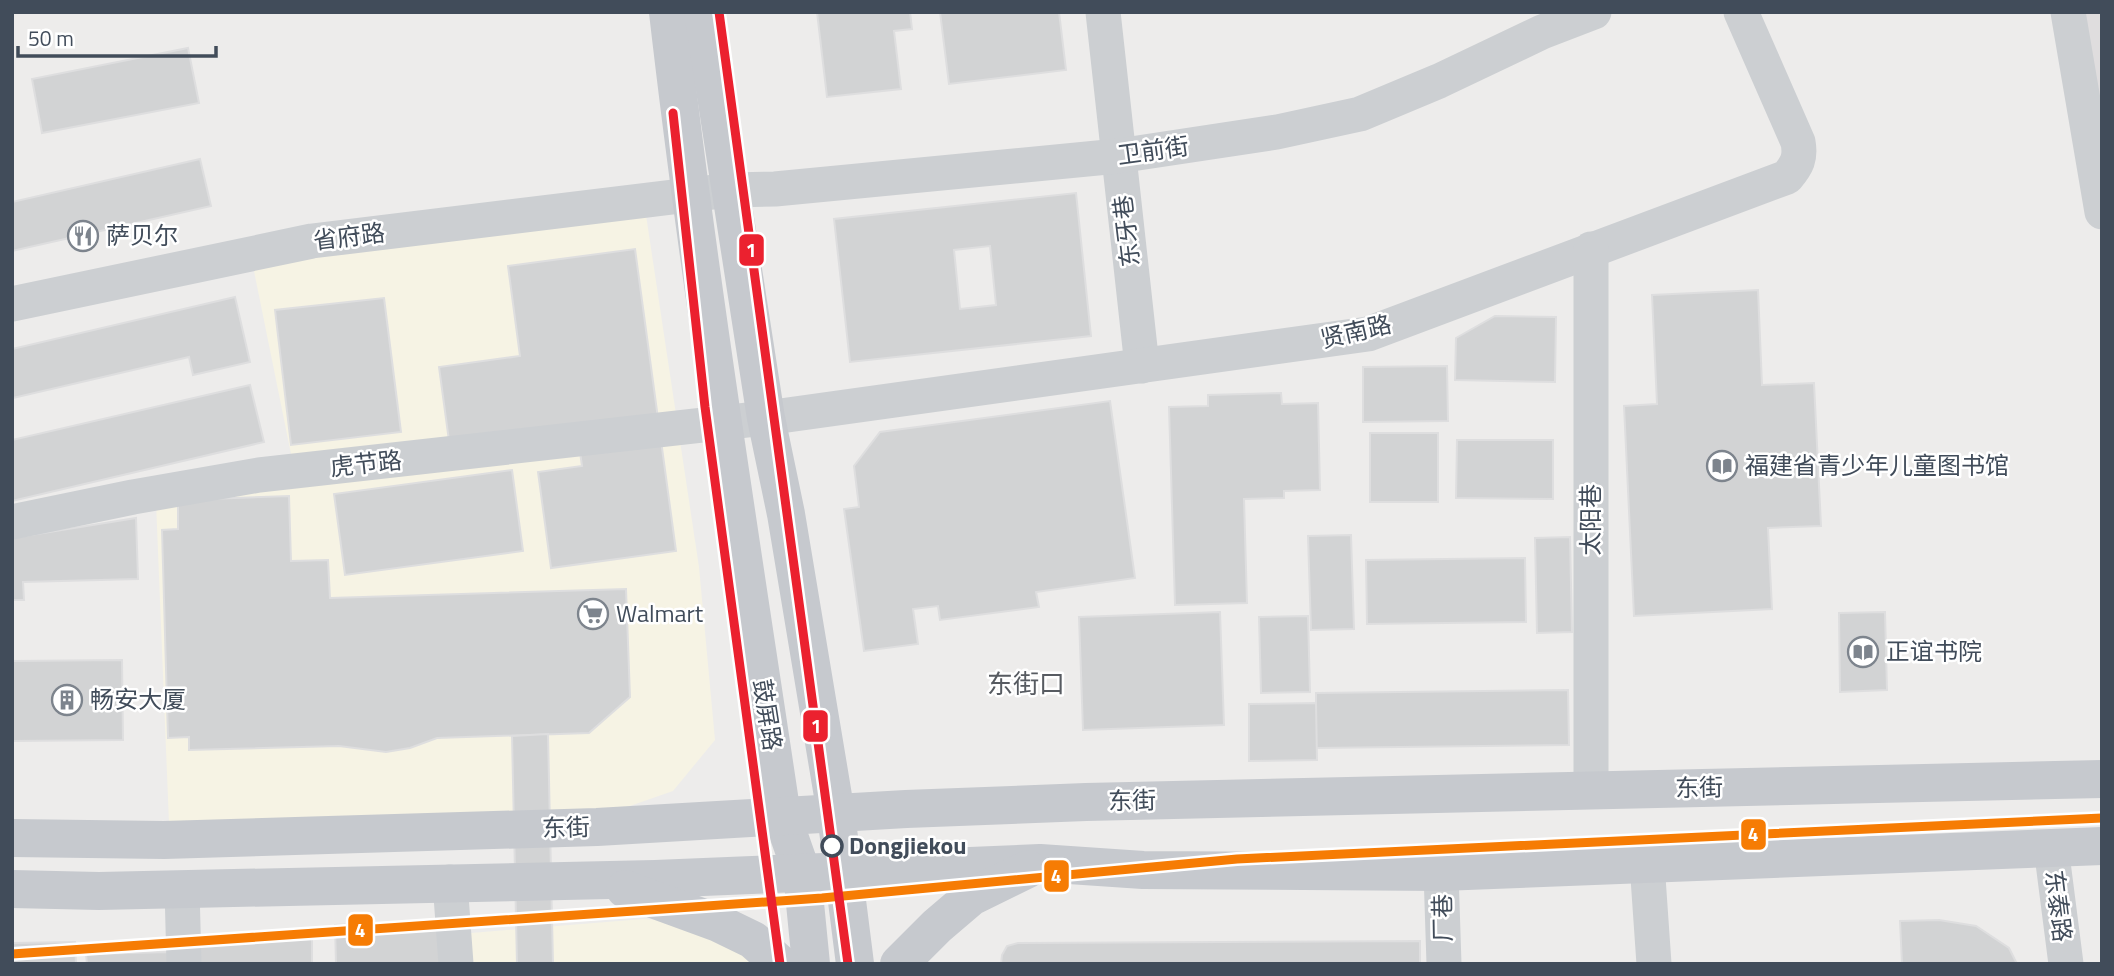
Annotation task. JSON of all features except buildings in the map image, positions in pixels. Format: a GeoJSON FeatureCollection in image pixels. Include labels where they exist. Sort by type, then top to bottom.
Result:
{"type":"FeatureCollection","features":[{"type":"Feature","properties":{"kind":"main road","name":"鼓屏路"},"geometry":{"type":"LineString","coordinates":[[668,12],[689,196],[782,816],[802,873],[811,964]]}},
{"type":"Feature","properties":{"kind":"main road"},"geometry":{"type":"LineString","coordinates":[[704,12],[766,418],[791,540],[836,814],[855,964]]}},
{"type":"Feature","properties":{"kind":"main road","name":"东街"},"geometry":{"type":"LineString","coordinates":[[12,838],[164,840],[597,827],[906,809],[1086,802],[2102,779]]}},
{"type":"Feature","properties":{"kind":"main road"},"geometry":{"type":"LineString","coordinates":[[12,889],[99,891],[596,879],[1040,863],[1143,870],[1441,872],[2102,845]]}},
{"type":"Feature","properties":{"kind":"main road"},"geometry":{"type":"LineString","coordinates":[[898,964],[971,897],[1040,863]]}},
{"type":"Feature","properties":{"kind":"main road"},"geometry":{"type":"LineString","coordinates":[[596,879],[718,923],[753,940],[780,964]]}},
{"type":"Feature","properties":{"kind":"street","name":"东牙巷"},"geometry":{"type":"LineString","coordinates":[[1103,12],[1142,366]]}},
{"type":"Feature","properties":{"kind":"street","name":"卫前街"},"geometry":{"type":"LineString","coordinates":[[689,196],[730,190],[775,189],[1118,156],[1277,132],[1360,114],[1439,81],[1541,22],[1594,12]]}},
{"type":"Feature","properties":{"kind":"street","name":"贤南路"},"geometry":{"type":"LineString","coordinates":[[723,422],[1368,334],[1787,177],[1800,156],[1798,142],[1741,12]]}},
{"type":"Feature","properties":{"kind":"street"},"geometry":{"type":"LineString","coordinates":[[2068,12],[2088,52],[2102,212]]}},
{"type":"Feature","properties":{"kind":"street","name":"省府路"},"geometry":{"type":"LineString","coordinates":[[12,304],[312,241],[689,196]]}},
{"type":"Feature","properties":{"kind":"street","name":"太阳巷"},"geometry":{"type":"LineString","coordinates":[[1591,249],[1591,790]]}},
{"type":"Feature","properties":{"kind":"street","name":"虎节路"},"geometry":{"type":"LineString","coordinates":[[12,522],[133,496],[259,475],[723,422]]}},
{"type":"Feature","properties":{"kind":"street","name":"东泰路"},"geometry":{"type":"LineString","coordinates":[[2051,848],[2066,964]]}},
{"type":"Feature","properties":{"kind":"street"},"geometry":{"type":"LineString","coordinates":[[1647,863],[1654,964]]}},
{"type":"Feature","properties":{"kind":"street","name":"厂巷"},"geometry":{"type":"LineString","coordinates":[[1441,872],[1444,964]]}},
{"type":"Feature","properties":{"kind":"street"},"geometry":{"type":"LineString","coordinates":[[450,882],[456,964]]}},
{"type":"Feature","properties":{"kind":"street"},"geometry":{"type":"LineString","coordinates":[[182,889],[184,964]]}},
{"type":"Feature","properties":{"kind":"shaded area"},"geometry":{"type":"Polygon","coordinates":[[[2081,12],[2102,12],[2102,137],[2081,12]]]}},
{"type":"Feature","properties":{"kind":"shaded area"},"geometry":{"type":"Polygon","coordinates":[[[646,215],[699,567],[715,740],[673,791],[604,815],[169,823],[156,502],[293,464],[252,261],[646,215]]]}},
{"type":"Feature","properties":{"kind":"shaded area"},"geometry":{"type":"Polygon","coordinates":[[[643,919],[688,922],[729,942],[751,964],[448,964],[447,935],[643,919]]]}},
{"type":"Feature","properties":{"kind":"transit line","name":"1"},"geometry":{"type":"LineString","coordinates":[[719,12],[848,964]]}},
{"type":"Feature","properties":{"kind":"transit line","name":"1"},"geometry":{"type":"LineString","coordinates":[[673,113],[705,407],[780,964]]}},
{"type":"Feature","properties":{"kind":"transit line","name":"4"},"geometry":{"type":"LineString","coordinates":[[12,954],[822,898],[1237,859],[2102,818]]}},
{"type":"Feature","properties":{"kind":"place","name":"萨贝尔"},"geometry":{"type":"Point","coordinates":[83,236]}},
{"type":"Feature","properties":{"kind":"place","name":"福建省青少年儿童图书馆"},"geometry":{"type":"Point","coordinates":[1722,466]}},
{"type":"Feature","properties":{"kind":"place","name":"Walmart"},"geometry":{"type":"Point","coordinates":[593,614]}},
{"type":"Feature","properties":{"kind":"place","name":"正谊书院"},"geometry":{"type":"Point","coordinates":[1863,652]}},
{"type":"Feature","properties":{"kind":"place","name":"畅安大厦"},"geometry":{"type":"Point","coordinates":[67,700]}},
{"type":"Feature","properties":{"kind":"place","name":"Dongjiekou"},"geometry":{"type":"Point","coordinates":[832,846]}},
{"type":"Feature","properties":{"kind":"district","name":"东街口"},"geometry":{"type":"Point","coordinates":[1026,684]}}]}
